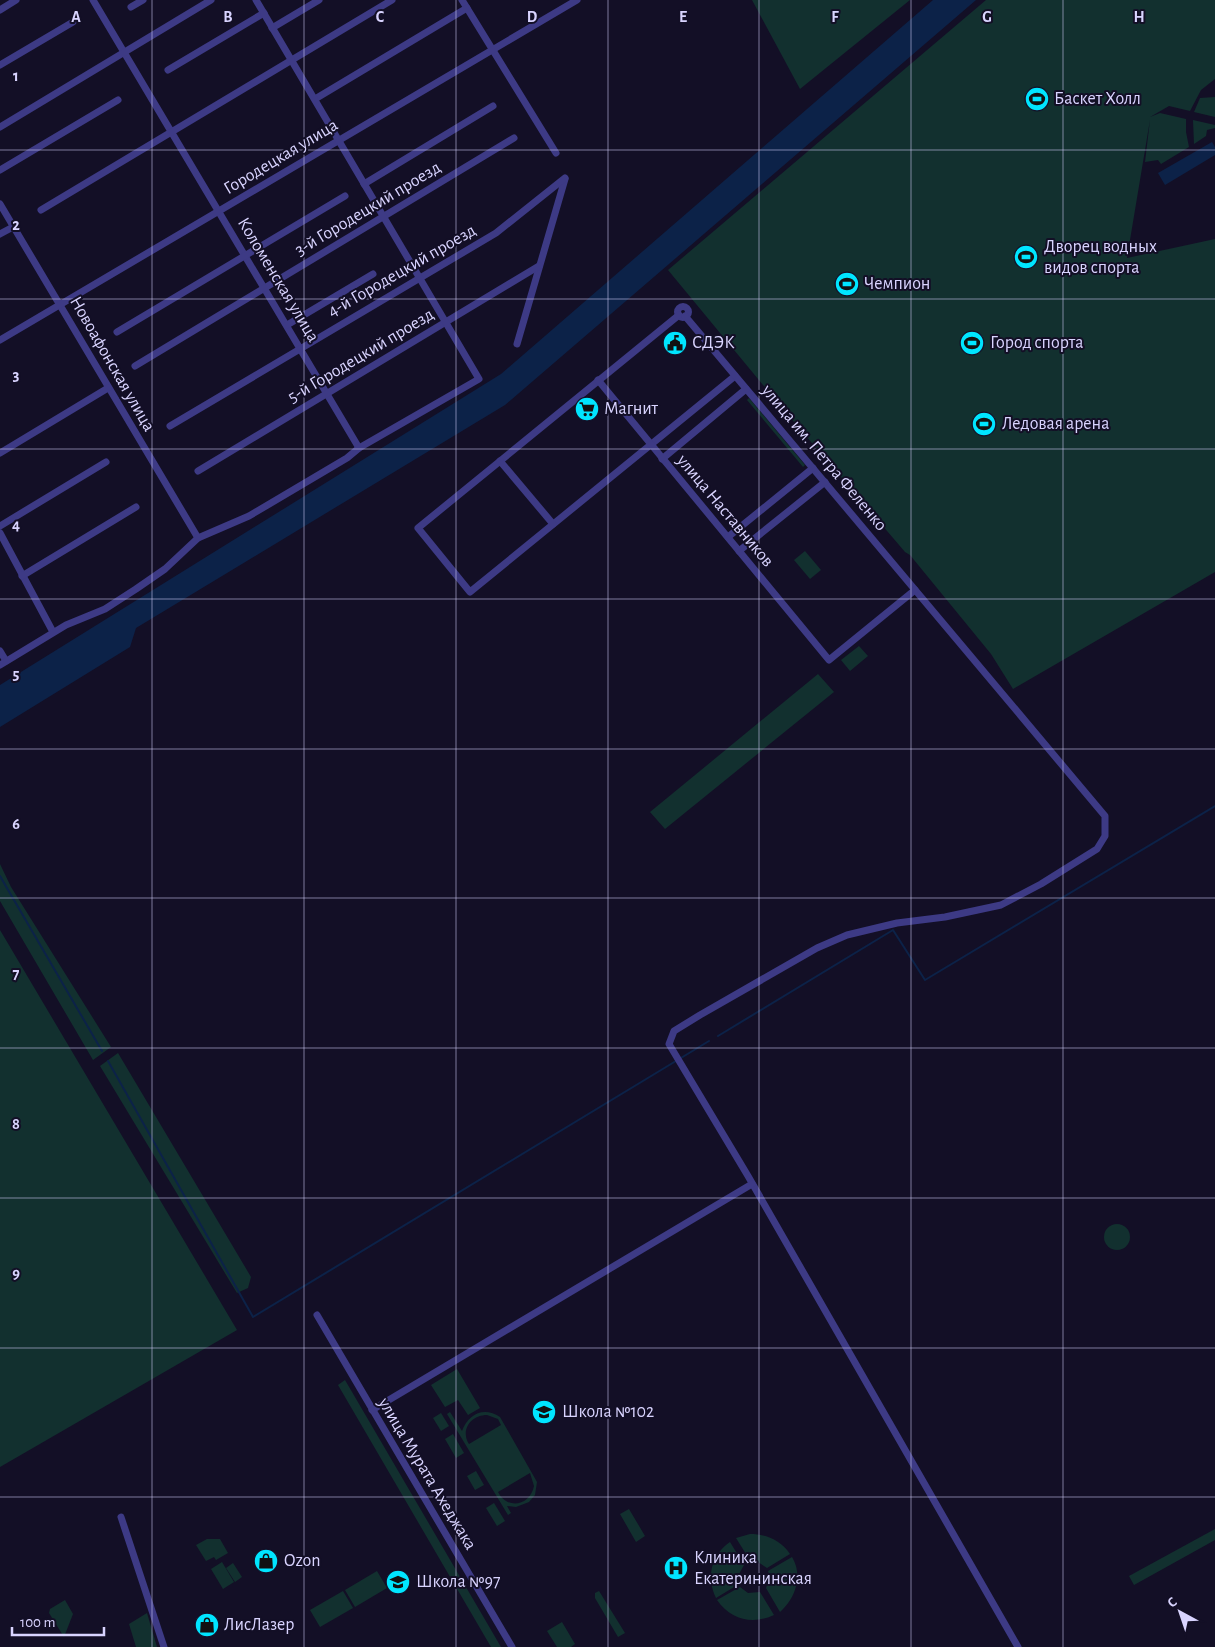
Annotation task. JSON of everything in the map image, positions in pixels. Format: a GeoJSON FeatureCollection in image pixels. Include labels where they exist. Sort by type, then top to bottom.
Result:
{"type":"FeatureCollection","features":[{"type":"Feature","properties":{"kind":"street"},"geometry":{"type":"LineString","coordinates":[[0,10],[16,0]]}},
{"type":"Feature","properties":{"kind":"street","name":"Коломенская улица"},"geometry":{"type":"LineString","coordinates":[[94,0],[288,325],[359,448]]}},
{"type":"Feature","properties":{"kind":"street"},"geometry":{"type":"LineString","coordinates":[[131,7],[143,0]]}},
{"type":"Feature","properties":{"kind":"street"},"geometry":{"type":"LineString","coordinates":[[0,127],[211,0]]}},
{"type":"Feature","properties":{"kind":"street"},"geometry":{"type":"LineString","coordinates":[[0,651],[3,663],[54,632],[105,609],[165,569],[198,538],[249,516],[339,463],[359,448],[479,379],[256,0]]}},
{"type":"Feature","properties":{"kind":"street"},"geometry":{"type":"LineString","coordinates":[[272,28],[319,0]]}},
{"type":"Feature","properties":{"kind":"street"},"geometry":{"type":"LineString","coordinates":[[41,210],[392,0]]}},
{"type":"Feature","properties":{"kind":"street"},"geometry":{"type":"LineString","coordinates":[[462,0],[556,152]]}},
{"type":"Feature","properties":{"kind":"street","name":"Городецкая улица"},"geometry":{"type":"LineString","coordinates":[[0,340],[577,0]]}},
{"type":"Feature","properties":{"kind":"street"},"geometry":{"type":"LineString","coordinates":[[315,100],[467,8]]}},
{"type":"Feature","properties":{"kind":"street"},"geometry":{"type":"LineString","coordinates":[[168,70],[264,13]]}},
{"type":"Feature","properties":{"kind":"street"},"geometry":{"type":"LineString","coordinates":[[0,65],[73,22]]}},
{"type":"Feature","properties":{"kind":"street"},"geometry":{"type":"LineString","coordinates":[[0,170],[118,100]]}},
{"type":"Feature","properties":{"kind":"street"},"geometry":{"type":"LineString","coordinates":[[364,184],[493,106]]}},
{"type":"Feature","properties":{"kind":"street","name":"3-й Городецкий проезд"},"geometry":{"type":"LineString","coordinates":[[134,366],[514,138]]}},
{"type":"Feature","properties":{"kind":"street","name":"4-й Городецкий проезд"},"geometry":{"type":"LineString","coordinates":[[170,426],[496,233],[565,178],[540,266]]}},
{"type":"Feature","properties":{"kind":"street"},"geometry":{"type":"LineString","coordinates":[[118,332],[346,196]]}},
{"type":"Feature","properties":{"kind":"street","name":"Новоафонская улица"},"geometry":{"type":"LineString","coordinates":[[0,204],[198,538]]}},
{"type":"Feature","properties":{"kind":"street"},"geometry":{"type":"LineString","coordinates":[[0,234],[13,227]]}},
{"type":"Feature","properties":{"kind":"street"},"geometry":{"type":"LineString","coordinates":[[517,344],[540,266]]}},
{"type":"Feature","properties":{"kind":"street","name":"5-й Городецкий проезд"},"geometry":{"type":"LineString","coordinates":[[198,471],[540,266]]}},
{"type":"Feature","properties":{"kind":"street"},"geometry":{"type":"LineString","coordinates":[[288,325],[373,274]]}},
{"type":"Feature","properties":{"kind":"street","name":"улица им. Петра Феленко"},"geometry":{"type":"LineString","coordinates":[[598,380],[682,316],[1096,802],[1105,816],[1105,836],[1097,849],[1041,884],[1001,905],[945,917],[897,923],[848,935],[817,948],[674,1031],[669,1044],[752,1184]]}},
{"type":"Feature","properties":{"kind":"street"},"geometry":{"type":"LineString","coordinates":[[598,380],[418,528],[470,592],[734,376]]}},
{"type":"Feature","properties":{"kind":"street","name":"улица Наставников"},"geometry":{"type":"LineString","coordinates":[[598,380],[828,660],[915,590]]}},
{"type":"Feature","properties":{"kind":"street"},"geometry":{"type":"LineString","coordinates":[[0,453],[108,388]]}},
{"type":"Feature","properties":{"kind":"street"},"geometry":{"type":"LineString","coordinates":[[662,458],[746,389]]}},
{"type":"Feature","properties":{"kind":"street"},"geometry":{"type":"LineString","coordinates":[[500,461],[552,524]]}},
{"type":"Feature","properties":{"kind":"street"},"geometry":{"type":"LineString","coordinates":[[0,526],[106,462]]}},
{"type":"Feature","properties":{"kind":"street"},"geometry":{"type":"LineString","coordinates":[[728,537],[813,468]]}},
{"type":"Feature","properties":{"kind":"street"},"geometry":{"type":"LineString","coordinates":[[739,551],[825,482]]}},
{"type":"Feature","properties":{"kind":"street"},"geometry":{"type":"LineString","coordinates":[[22,576],[136,507]]}},
{"type":"Feature","properties":{"kind":"street"},"geometry":{"type":"LineString","coordinates":[[0,533],[54,632]]}},
{"type":"Feature","properties":{"kind":"street"},"geometry":{"type":"LineString","coordinates":[[372,1410],[752,1184],[1018,1647]]}},
{"type":"Feature","properties":{"kind":"street","name":"улица Мурата Ахеджака"},"geometry":{"type":"LineString","coordinates":[[317,1315],[512,1647]]}},
{"type":"Feature","properties":{"kind":"street"},"geometry":{"type":"LineString","coordinates":[[121,1517],[164,1647]]}},
{"type":"Feature","properties":{"kind":"green space"},"geometry":{"type":"Polygon","coordinates":[[[752,0],[910,0],[800,89],[752,0]]]}},
{"type":"Feature","properties":{"kind":"green space","name":"Город спорта"},"geometry":{"type":"Polygon","coordinates":[[[986,0],[1215,0],[1215,79],[1201,90],[1190,111],[1169,106],[1150,117],[1160,113],[1186,119],[1189,147],[1161,164],[1158,160],[1145,162],[1150,120],[1127,258],[1215,239],[1215,572],[1013,689],[991,654],[910,555],[905,552],[782,408],[668,270],[986,0]]]}},
{"type":"Feature","properties":{"kind":"green space"},"geometry":{"type":"Polygon","coordinates":[[[1215,97],[1215,117],[1194,112],[1200,98],[1215,97]]]}},
{"type":"Feature","properties":{"kind":"green space"},"geometry":{"type":"Polygon","coordinates":[[[1193,120],[1215,125],[1215,128],[1207,130],[1206,136],[1194,144],[1193,120]]]}},
{"type":"Feature","properties":{"kind":"green space"},"geometry":{"type":"Polygon","coordinates":[[[749,398],[805,465],[803,467],[747,400],[749,398]]]}},
{"type":"Feature","properties":{"kind":"green space"},"geometry":{"type":"Polygon","coordinates":[[[805,551],[821,570],[810,579],[794,560],[805,551]]]}},
{"type":"Feature","properties":{"kind":"green space"},"geometry":{"type":"Polygon","coordinates":[[[859,646],[868,656],[850,671],[841,660],[859,646]]]}},
{"type":"Feature","properties":{"kind":"green space"},"geometry":{"type":"Polygon","coordinates":[[[818,674],[834,692],[665,829],[650,812],[818,674]]]}},
{"type":"Feature","properties":{"kind":"green space"},"geometry":{"type":"Polygon","coordinates":[[[0,864],[11,887],[111,1047],[93,1060],[0,901],[0,864]]]}},
{"type":"Feature","properties":{"kind":"green space"},"geometry":{"type":"Polygon","coordinates":[[[0,930],[237,1330],[0,1467],[0,930]]]}},
{"type":"Feature","properties":{"kind":"green space"},"geometry":{"type":"Polygon","coordinates":[[[118,1053],[251,1277],[248,1288],[237,1293],[100,1066],[118,1053]]]}},
{"type":"Feature","properties":{"kind":"green space"},"geometry":{"type":"Polygon","coordinates":[[[1117,1224],[1126,1228],[1130,1237],[1126,1246],[1117,1250],[1108,1246],[1104,1237],[1108,1228],[1117,1224]]]}},
{"type":"Feature","properties":{"kind":"green space"},"geometry":{"type":"Polygon","coordinates":[[[457,1369],[480,1408],[468,1415],[458,1400],[445,1407],[431,1385],[457,1369]]]}},
{"type":"Feature","properties":{"kind":"green space"},"geometry":{"type":"Polygon","coordinates":[[[345,1380],[501,1647],[491,1647],[338,1385],[345,1380]]]}},
{"type":"Feature","properties":{"kind":"green space"},"geometry":{"type":"Polygon","coordinates":[[[450,1412],[462,1431],[468,1420],[477,1414],[488,1412],[500,1417],[537,1482],[535,1495],[529,1502],[516,1507],[507,1506],[511,1513],[508,1515],[447,1414],[450,1412]],[[487,1415],[472,1420],[469,1424],[466,1434],[469,1444],[501,1425],[498,1419],[487,1415]],[[530,1473],[498,1492],[502,1498],[512,1503],[518,1503],[528,1498],[534,1486],[530,1473]]]}},
{"type":"Feature","properties":{"kind":"green space"},"geometry":{"type":"Polygon","coordinates":[[[441,1413],[449,1426],[441,1431],[433,1418],[441,1413]]]}},
{"type":"Feature","properties":{"kind":"green space"},"geometry":{"type":"Polygon","coordinates":[[[453,1434],[464,1453],[456,1458],[445,1439],[453,1434]]]}},
{"type":"Feature","properties":{"kind":"green space"},"geometry":{"type":"Polygon","coordinates":[[[476,1471],[484,1485],[475,1490],[467,1476],[476,1471]]]}},
{"type":"Feature","properties":{"kind":"green space"},"geometry":{"type":"Polygon","coordinates":[[[494,1503],[505,1521],[497,1526],[486,1508],[494,1503]]]}},
{"type":"Feature","properties":{"kind":"green space"},"geometry":{"type":"Polygon","coordinates":[[[629,1509],[645,1536],[636,1542],[620,1514],[629,1509]]]}},
{"type":"Feature","properties":{"kind":"green space"},"geometry":{"type":"Polygon","coordinates":[[[1215,1529],[1215,1540],[1134,1585],[1129,1576],[1215,1529]]]}},
{"type":"Feature","properties":{"kind":"green space"},"geometry":{"type":"Polygon","coordinates":[[[750,1534],[762,1535],[773,1539],[790,1554],[767,1568],[758,1562],[751,1562],[736,1538],[750,1534]]]}},
{"type":"Feature","properties":{"kind":"green space"},"geometry":{"type":"Polygon","coordinates":[[[207,1539],[220,1539],[228,1553],[216,1560],[214,1557],[206,1561],[196,1545],[207,1539]]]}},
{"type":"Feature","properties":{"kind":"green space"},"geometry":{"type":"Polygon","coordinates":[[[730,1542],[744,1565],[738,1576],[739,1584],[716,1598],[711,1582],[712,1567],[718,1553],[730,1542]]]}},
{"type":"Feature","properties":{"kind":"green space"},"geometry":{"type":"Polygon","coordinates":[[[792,1557],[797,1571],[796,1586],[790,1600],[780,1612],[766,1588],[770,1578],[768,1571],[792,1557]]]}},
{"type":"Feature","properties":{"kind":"green space"},"geometry":{"type":"Polygon","coordinates":[[[222,1562],[234,1582],[223,1589],[211,1569],[222,1562]]]}},
{"type":"Feature","properties":{"kind":"green space"},"geometry":{"type":"Polygon","coordinates":[[[233,1563],[242,1577],[235,1582],[226,1568],[233,1563]]]}},
{"type":"Feature","properties":{"kind":"green space"},"geometry":{"type":"Polygon","coordinates":[[[377,1571],[387,1588],[355,1607],[345,1590],[377,1571]]]}},
{"type":"Feature","properties":{"kind":"green space"},"geometry":{"type":"Polygon","coordinates":[[[740,1587],[748,1593],[760,1592],[774,1615],[758,1620],[743,1619],[729,1612],[717,1600],[740,1587]]]}},
{"type":"Feature","properties":{"kind":"green space"},"geometry":{"type":"Polygon","coordinates":[[[343,1591],[353,1608],[320,1627],[310,1610],[343,1591]]]}},
{"type":"Feature","properties":{"kind":"green space"},"geometry":{"type":"Polygon","coordinates":[[[599,1591],[625,1633],[618,1637],[595,1598],[595,1593],[599,1591]]]}},
{"type":"Feature","properties":{"kind":"green space"},"geometry":{"type":"Polygon","coordinates":[[[65,1600],[73,1614],[64,1637],[49,1613],[50,1609],[65,1600]]]}},
{"type":"Feature","properties":{"kind":"green space"},"geometry":{"type":"Polygon","coordinates":[[[147,1613],[157,1647],[136,1647],[129,1624],[147,1613]]]}},
{"type":"Feature","properties":{"kind":"green space"},"geometry":{"type":"Polygon","coordinates":[[[562,1622],[575,1644],[571,1647],[557,1647],[547,1631],[562,1622]]]}},
{"type":"Feature","properties":{"kind":"water"},"geometry":{"type":"Polygon","coordinates":[[[933,0],[976,0],[505,405],[136,628],[130,647],[0,727],[0,685],[501,374],[933,0]]]}},
{"type":"Feature","properties":{"kind":"water"},"geometry":{"type":"Polygon","coordinates":[[[1212,142],[1215,147],[1215,155],[1165,185],[1158,173],[1212,142]]]}},
{"type":"Feature","properties":{"kind":"waterway"},"geometry":{"type":"LineString","coordinates":[[718,1036],[893,930],[925,980],[1215,806]]}},
{"type":"Feature","properties":{"kind":"waterway"},"geometry":{"type":"LineString","coordinates":[[0,876],[102,1051]]}},
{"type":"Feature","properties":{"kind":"waterway"},"geometry":{"type":"LineString","coordinates":[[108,1061],[253,1317],[709,1041]]}},
{"type":"Feature","properties":{"kind":"place","name":"Баскет Холл"},"geometry":{"type":"Point","coordinates":[1037,99]}},
{"type":"Feature","properties":{"kind":"place","name":"Дворец водных видов спорта"},"geometry":{"type":"Point","coordinates":[1026,257]}},
{"type":"Feature","properties":{"kind":"place","name":"Чемпион"},"geometry":{"type":"Point","coordinates":[847,284]}},
{"type":"Feature","properties":{"kind":"place","name":"СДЭК"},"geometry":{"type":"Point","coordinates":[675,343]}},
{"type":"Feature","properties":{"kind":"place","name":"Город спорта"},"geometry":{"type":"Point","coordinates":[972,343]}},
{"type":"Feature","properties":{"kind":"place","name":"Магнит"},"geometry":{"type":"Point","coordinates":[587,409]}},
{"type":"Feature","properties":{"kind":"place","name":"Ледовая арена"},"geometry":{"type":"Point","coordinates":[984,424]}},
{"type":"Feature","properties":{"kind":"place","name":"Школа №102"},"geometry":{"type":"Point","coordinates":[544,1412]}},
{"type":"Feature","properties":{"kind":"place","name":"Ozon"},"geometry":{"type":"Point","coordinates":[266,1561]}},
{"type":"Feature","properties":{"kind":"place","name":"Клиника Екатерининская"},"geometry":{"type":"Point","coordinates":[676,1568]}},
{"type":"Feature","properties":{"kind":"place","name":"Школа №97"},"geometry":{"type":"Point","coordinates":[398,1582]}},
{"type":"Feature","properties":{"kind":"place","name":"ЛисЛазер"},"geometry":{"type":"Point","coordinates":[207,1625]}}]}
